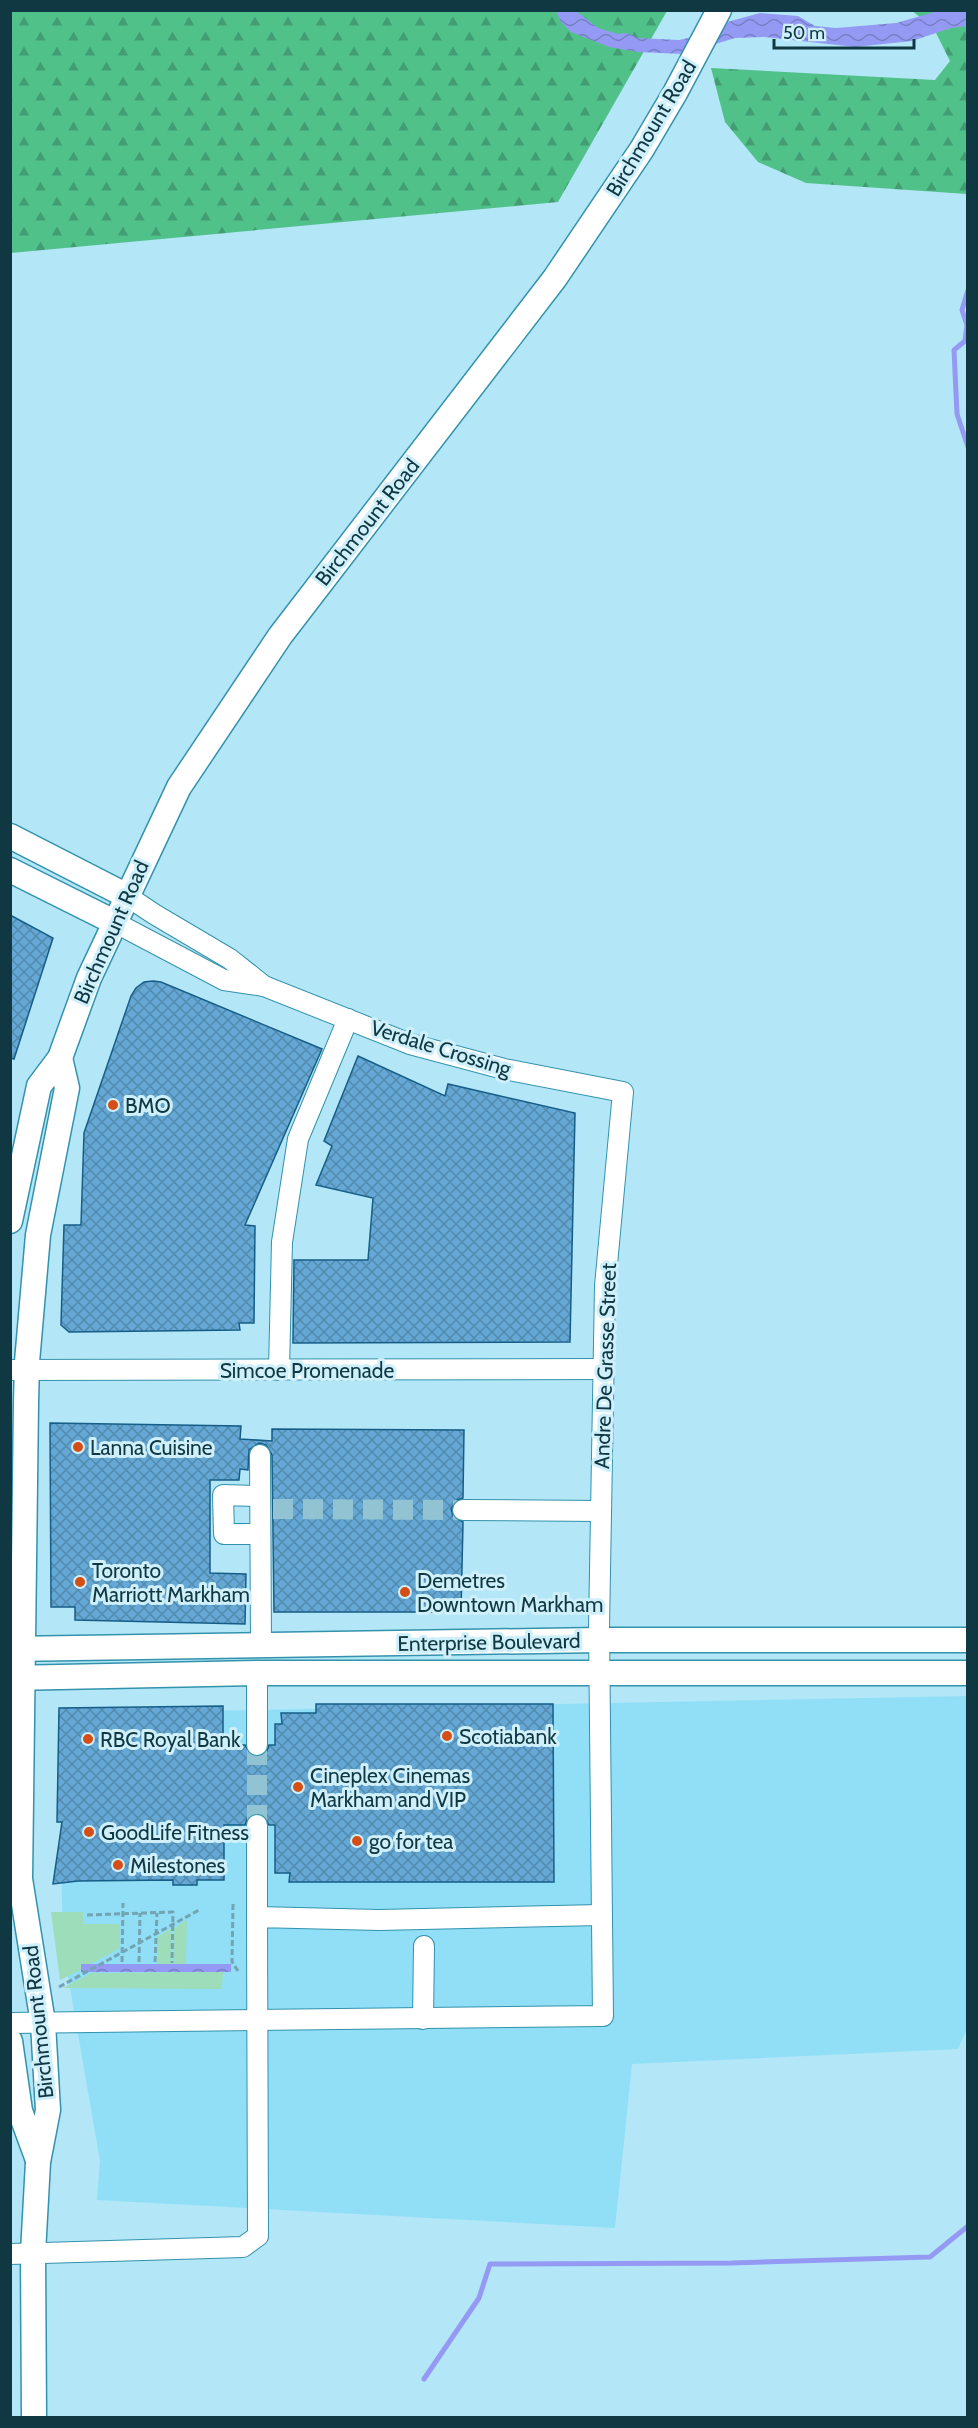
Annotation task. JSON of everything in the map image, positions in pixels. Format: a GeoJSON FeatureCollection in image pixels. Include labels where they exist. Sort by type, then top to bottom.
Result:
{"type":"FeatureCollection","features":[{"type":"Feature","properties":{"kind":"main road","name":"Birchmount Road"},"geometry":{"type":"LineString","coordinates":[[10,1221],[39,1086],[60,1058],[89,978],[179,787],[280,636],[555,278],[642,149],[719,10]]}},
{"type":"Feature","properties":{"kind":"main road","name":"Verdale Crossing"},"geometry":{"type":"LineString","coordinates":[[10,836],[127,896]]}},
{"type":"Feature","properties":{"kind":"main road","name":"Verdale Crossing"},"geometry":{"type":"LineString","coordinates":[[10,870],[114,922]]}},
{"type":"Feature","properties":{"kind":"main road","name":"Birchmount Road"},"geometry":{"type":"LineString","coordinates":[[34,2418],[22,2253],[48,2110],[43,2023],[20,1879],[17,1678],[18,1403],[19,1370],[38,1235],[67,1088],[60,1058]]}},
{"type":"Feature","properties":{"kind":"main road","name":"Enterprise Boulevard"},"geometry":{"type":"LineString","coordinates":[[17,1649],[599,1640],[968,1640]]}},
{"type":"Feature","properties":{"kind":"main road","name":"Enterprise Boulevard"},"geometry":{"type":"LineString","coordinates":[[17,1678],[257,1673],[968,1673]]}},
{"type":"Feature","properties":{"kind":"main road","name":"Birchmount Road"},"geometry":{"type":"LineString","coordinates":[[10,2041],[20,2110],[38,2162]]}},
{"type":"Feature","properties":{"kind":"street","name":"Verdale Crossing"},"geometry":{"type":"LineString","coordinates":[[127,896],[153,915],[230,959],[264,986]]}},
{"type":"Feature","properties":{"kind":"street","name":"Verdale Crossing"},"geometry":{"type":"LineString","coordinates":[[114,922],[224,980],[264,986],[410,1044],[494,1066],[623,1092]]}},
{"type":"Feature","properties":{"kind":"street"},"geometry":{"type":"LineString","coordinates":[[279,1370],[282,1242],[298,1139],[348,1019]]}},
{"type":"Feature","properties":{"kind":"street","name":"Andre De Grasse Street"},"geometry":{"type":"LineString","coordinates":[[423,2019],[603,2016],[599,1640],[605,1286],[623,1092]]}},
{"type":"Feature","properties":{"kind":"street","name":"Simcoe Promenade"},"geometry":{"type":"LineString","coordinates":[[19,1370],[604,1369]]}},
{"type":"Feature","properties":{"kind":"street"},"geometry":{"type":"LineString","coordinates":[[260,1455],[264,1505],[260,1534],[261,1646]]}},
{"type":"Feature","properties":{"kind":"street"},"geometry":{"type":"LineString","coordinates":[[260,1534],[224,1534],[224,1495],[264,1505]]}},
{"type":"Feature","properties":{"kind":"street"},"geometry":{"type":"LineString","coordinates":[[463,1510],[601,1511]]}},
{"type":"Feature","properties":{"kind":"street"},"geometry":{"type":"LineString","coordinates":[[257,1673],[257,1745]]}},
{"type":"Feature","properties":{"kind":"street"},"geometry":{"type":"LineString","coordinates":[[22,2253],[243,2247],[258,2236],[257,1825]]}},
{"type":"Feature","properties":{"kind":"street"},"geometry":{"type":"LineString","coordinates":[[257,1917],[380,1920],[601,1915]]}},
{"type":"Feature","properties":{"kind":"street"},"geometry":{"type":"LineString","coordinates":[[10,2023],[423,2019],[424,1946]]}},
{"type":"Feature","properties":{"kind":"path"},"geometry":{"type":"LineString","coordinates":[[122,1962],[123,1903]]}},
{"type":"Feature","properties":{"kind":"path"},"geometry":{"type":"LineString","coordinates":[[233,1904],[232,1962],[240,1975]]}},
{"type":"Feature","properties":{"kind":"path"},"geometry":{"type":"LineString","coordinates":[[59,1987],[200,1910]]}},
{"type":"Feature","properties":{"kind":"path"},"geometry":{"type":"LineString","coordinates":[[87,1915],[173,1912],[172,1963]]}},
{"type":"Feature","properties":{"kind":"path"},"geometry":{"type":"LineString","coordinates":[[139,1962],[140,1913]]}},
{"type":"Feature","properties":{"kind":"path"},"geometry":{"type":"LineString","coordinates":[[155,1962],[157,1913]]}},
{"type":"Feature","properties":{"kind":"shaded area"},"geometry":{"type":"Polygon","coordinates":[[[967,1696],[967,2029],[958,2049],[632,2064],[615,2228],[97,2200],[100,2161],[63,1947],[58,1714],[967,1696]]]}},
{"type":"Feature","properties":{"kind":"green space"},"geometry":{"type":"Polygon","coordinates":[[[11,11],[667,11],[558,202],[11,253],[11,11]]]}},
{"type":"Feature","properties":{"kind":"green space"},"geometry":{"type":"Polygon","coordinates":[[[912,11],[967,11],[967,194],[806,183],[758,162],[725,122],[711,68],[935,80],[950,61],[933,27],[912,11]]]}},
{"type":"Feature","properties":{"kind":"green space"},"geometry":{"type":"Polygon","coordinates":[[[51,1912],[83,1912],[83,1924],[120,1924],[120,1948],[91,1964],[82,1964],[81,1970],[60,1980],[51,1912]]]}},
{"type":"Feature","properties":{"kind":"green space"},"geometry":{"type":"Polygon","coordinates":[[[187,1920],[186,1964],[174,1964],[174,1928],[187,1920]]]}},
{"type":"Feature","properties":{"kind":"green space"},"geometry":{"type":"Polygon","coordinates":[[[171,1929],[171,1964],[157,1964],[157,1937],[171,1929]]]}},
{"type":"Feature","properties":{"kind":"green space"},"geometry":{"type":"Polygon","coordinates":[[[223,1972],[222,1989],[63,1988],[91,1973],[223,1972]]]}},
{"type":"Feature","properties":{"kind":"water"},"geometry":{"type":"Polygon","coordinates":[[[556,11],[576,11],[598,28],[618,34],[627,33],[638,38],[679,40],[711,33],[727,22],[760,13],[798,16],[815,26],[836,28],[896,23],[938,11],[967,11],[968,26],[951,28],[912,41],[855,47],[765,37],[735,38],[683,54],[638,52],[609,47],[571,32],[561,22],[556,11]]]}},
{"type":"Feature","properties":{"kind":"water"},"geometry":{"type":"Polygon","coordinates":[[[81,1964],[231,1964],[231,1972],[81,1972],[81,1964]]]}},
{"type":"Feature","properties":{"kind":"building"},"geometry":{"type":"Polygon","coordinates":[[[10,915],[53,938],[14,1059],[10,1058],[10,915]]]}},
{"type":"Feature","properties":{"kind":"building"},"geometry":{"type":"Polygon","coordinates":[[[144,982],[161,982],[322,1049],[245,1225],[255,1226],[254,1323],[239,1323],[240,1330],[69,1332],[61,1325],[64,1225],[81,1225],[84,1133],[131,996],[144,982]]]}},
{"type":"Feature","properties":{"kind":"building"},"geometry":{"type":"Polygon","coordinates":[[[358,1056],[445,1096],[448,1084],[575,1113],[570,1342],[293,1343],[294,1260],[368,1260],[373,1198],[316,1185],[332,1146],[324,1141],[358,1056]]]}},
{"type":"Feature","properties":{"kind":"building"},"geometry":{"type":"Polygon","coordinates":[[[50,1423],[241,1426],[240,1439],[272,1441],[272,1429],[464,1430],[463,1498],[457,1500],[451,1509],[453,1516],[463,1522],[461,1612],[274,1612],[272,1455],[266,1445],[259,1443],[249,1450],[248,1470],[240,1469],[239,1480],[210,1480],[210,1573],[246,1574],[245,1624],[75,1620],[75,1607],[51,1607],[50,1423]]]}},
{"type":"Feature","properties":{"kind":"building"},"geometry":{"type":"Polygon","coordinates":[[[316,1704],[553,1704],[554,1882],[289,1882],[290,1873],[275,1873],[275,1825],[269,1825],[263,1815],[256,1813],[247,1819],[245,1825],[224,1825],[224,1880],[197,1880],[197,1885],[173,1885],[173,1880],[78,1881],[53,1884],[62,1822],[57,1822],[59,1708],[223,1706],[223,1745],[245,1745],[251,1755],[258,1757],[267,1751],[269,1745],[275,1745],[275,1724],[282,1724],[281,1713],[316,1713],[316,1704]]]}},
{"type":"Feature","properties":{"kind":"waterway"},"geometry":{"type":"LineString","coordinates":[[968,290],[962,310],[967,325],[965,341],[954,350],[957,414],[968,447]]}},
{"type":"Feature","properties":{"kind":"waterway"},"geometry":{"type":"LineString","coordinates":[[424,2379],[479,2298],[490,2264],[732,2263],[930,2257],[968,2226]]}},
{"type":"Feature","properties":{"kind":"tunnel"},"geometry":{"type":"LineString","coordinates":[[273,1509],[463,1510]]}},
{"type":"Feature","properties":{"kind":"tunnel"},"geometry":{"type":"LineString","coordinates":[[257,1745],[257,1825]]}},
{"type":"Feature","properties":{"kind":"place","name":"BMO"},"geometry":{"type":"Point","coordinates":[113,1105]}},
{"type":"Feature","properties":{"kind":"place","name":"Lanna Cuisine"},"geometry":{"type":"Point","coordinates":[78,1447]}},
{"type":"Feature","properties":{"kind":"place","name":"Toronto Marriott Markham"},"geometry":{"type":"Point","coordinates":[80,1582]}},
{"type":"Feature","properties":{"kind":"place","name":"Demetres Downtown Markham"},"geometry":{"type":"Point","coordinates":[405,1592]}},
{"type":"Feature","properties":{"kind":"place","name":"Scotiabank"},"geometry":{"type":"Point","coordinates":[447,1736]}},
{"type":"Feature","properties":{"kind":"place","name":"RBC Royal Bank"},"geometry":{"type":"Point","coordinates":[88,1739]}},
{"type":"Feature","properties":{"kind":"place","name":"Cineplex Cinemas Markham and VIP"},"geometry":{"type":"Point","coordinates":[298,1787]}},
{"type":"Feature","properties":{"kind":"place","name":"GoodLife Fitness"},"geometry":{"type":"Point","coordinates":[89,1832]}},
{"type":"Feature","properties":{"kind":"place","name":"go for tea"},"geometry":{"type":"Point","coordinates":[357,1841]}},
{"type":"Feature","properties":{"kind":"place","name":"Milestones"},"geometry":{"type":"Point","coordinates":[118,1865]}}]}
